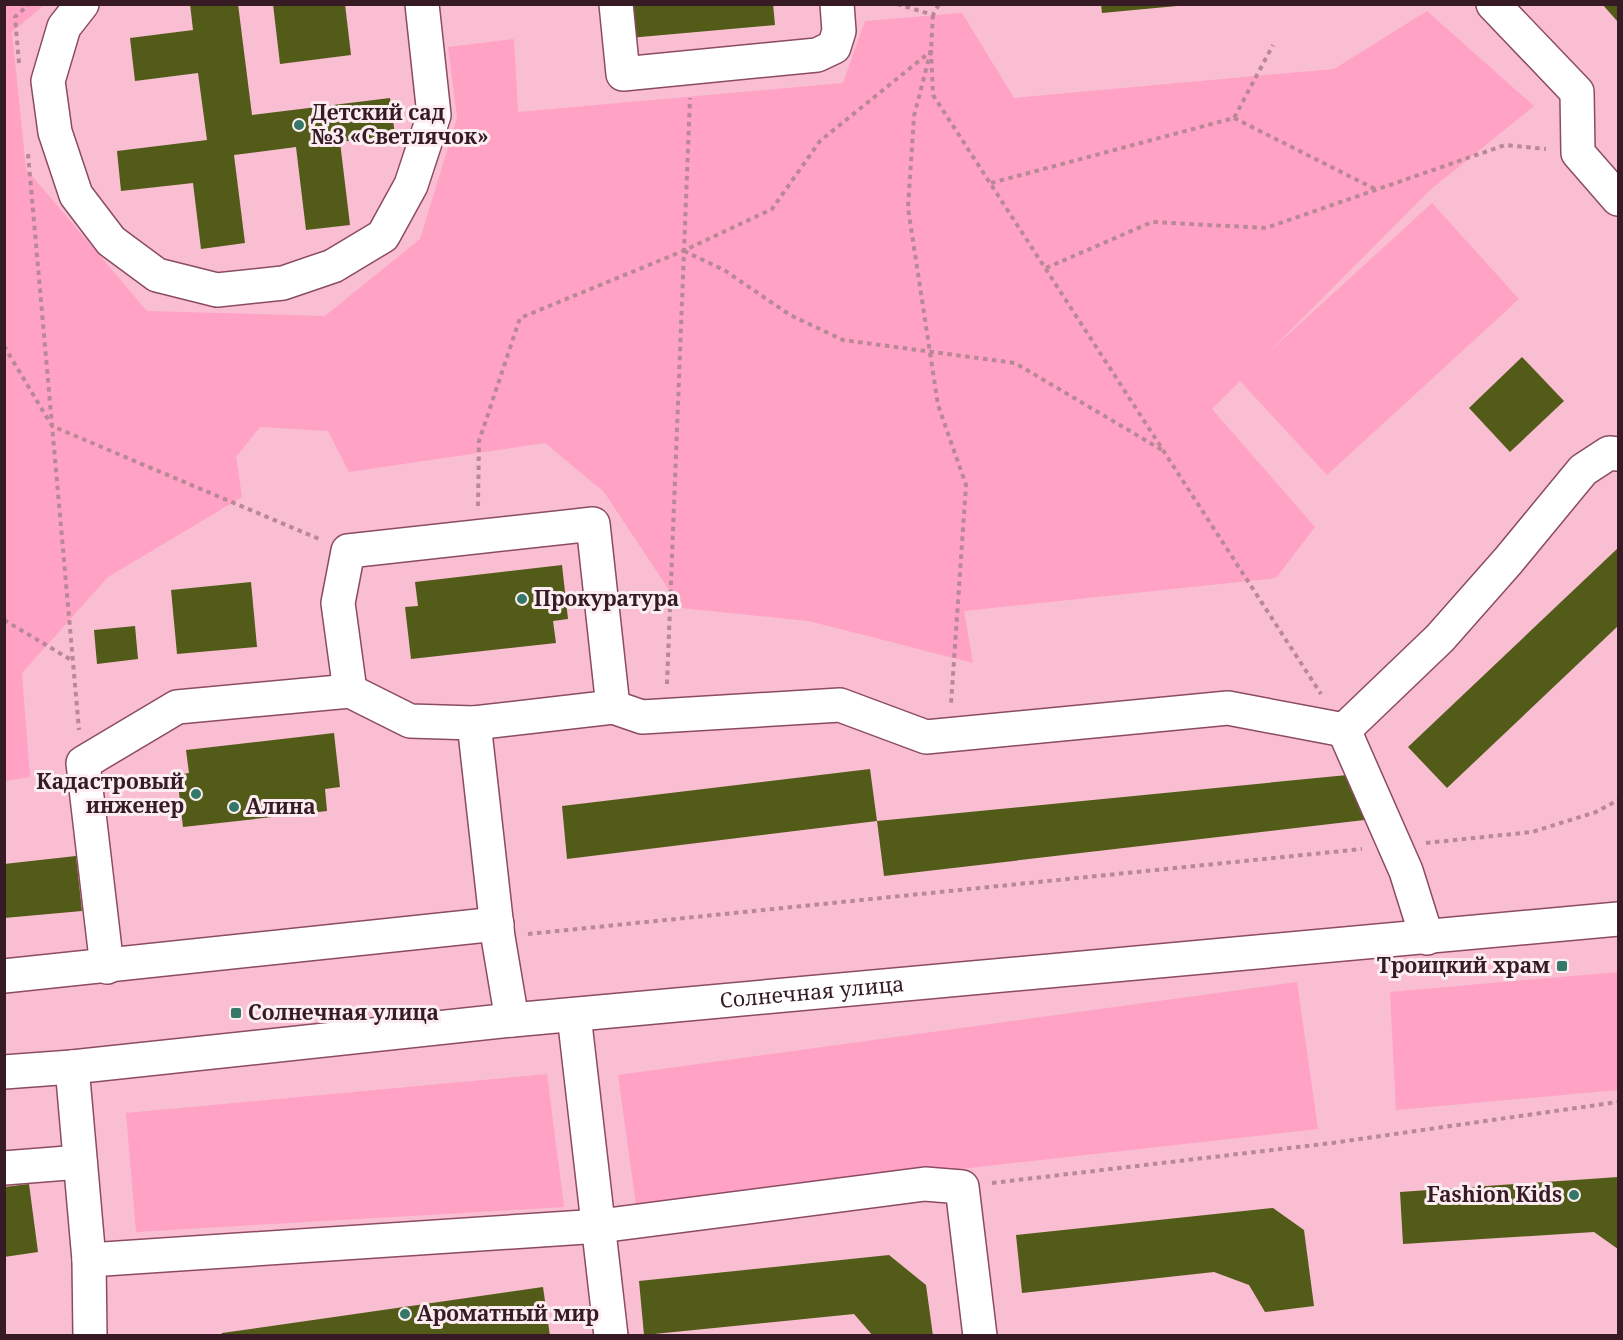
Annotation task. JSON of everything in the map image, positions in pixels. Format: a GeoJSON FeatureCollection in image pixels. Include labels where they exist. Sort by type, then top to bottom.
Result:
{"type":"FeatureCollection","features":[{"type":"Feature","properties":{"kind":"main road"},"geometry":{"type":"LineString","coordinates":[[82,4],[64,27],[48,81],[55,132],[76,195],[111,241],[157,275],[217,290],[283,283],[333,266],[383,236],[411,185],[434,115],[422,4]]}},
{"type":"Feature","properties":{"kind":"main road"},"geometry":{"type":"LineString","coordinates":[[616,4],[623,74],[817,55],[834,48],[839,31],[837,4]]}},
{"type":"Feature","properties":{"kind":"main road"},"geometry":{"type":"LineString","coordinates":[[1493,4],[1577,92],[1578,153],[1618,199]]}},
{"type":"Feature","properties":{"kind":"main road"},"geometry":{"type":"LineString","coordinates":[[1344,730],[1440,638],[1509,561],[1583,470],[1609,453],[1618,454]]}},
{"type":"Feature","properties":{"kind":"main road"},"geometry":{"type":"LineString","coordinates":[[350,691],[338,603],[348,551],[593,524],[613,706]]}},
{"type":"Feature","properties":{"kind":"main road"},"geometry":{"type":"LineString","coordinates":[[107,967],[83,763],[177,707],[350,691],[410,722],[474,723],[613,706],[642,717],[840,705],[926,737],[1228,708],[1344,730]]}},
{"type":"Feature","properties":{"kind":"main road"},"geometry":{"type":"LineString","coordinates":[[474,723],[498,931],[512,1020]]}},
{"type":"Feature","properties":{"kind":"main road"},"geometry":{"type":"LineString","coordinates":[[1344,730],[1406,871],[1427,938]]}},
{"type":"Feature","properties":{"kind":"main road","name":"Солнечная улица"},"geometry":{"type":"LineString","coordinates":[[4,1072],[72,1067],[512,1020],[1618,919]]}},
{"type":"Feature","properties":{"kind":"main road"},"geometry":{"type":"LineString","coordinates":[[4,976],[498,931]]}},
{"type":"Feature","properties":{"kind":"main road"},"geometry":{"type":"LineString","coordinates":[[574,1015],[611,1335]]}},
{"type":"Feature","properties":{"kind":"main road"},"geometry":{"type":"LineString","coordinates":[[72,1067],[89,1260],[90,1335]]}},
{"type":"Feature","properties":{"kind":"main road"},"geometry":{"type":"LineString","coordinates":[[4,1168],[80,1162]]}},
{"type":"Feature","properties":{"kind":"main road"},"geometry":{"type":"LineString","coordinates":[[89,1260],[600,1226],[925,1184],[962,1187],[980,1335]]}},
{"type":"Feature","properties":{"kind":"path"},"geometry":{"type":"LineString","coordinates":[[20,64],[15,18],[29,4]]}},
{"type":"Feature","properties":{"kind":"path"},"geometry":{"type":"LineString","coordinates":[[897,4],[933,15]]}},
{"type":"Feature","properties":{"kind":"path"},"geometry":{"type":"LineString","coordinates":[[939,4],[933,15],[931,50],[933,95],[1344,730]]}},
{"type":"Feature","properties":{"kind":"path"},"geometry":{"type":"LineString","coordinates":[[1234,118],[1273,45]]}},
{"type":"Feature","properties":{"kind":"path"},"geometry":{"type":"LineString","coordinates":[[477,537],[479,441],[520,318],[683,251],[772,209],[820,141],[931,50]]}},
{"type":"Feature","properties":{"kind":"path"},"geometry":{"type":"LineString","coordinates":[[931,50],[914,116],[908,208],[938,405],[966,485],[949,734]]}},
{"type":"Feature","properties":{"kind":"path"},"geometry":{"type":"LineString","coordinates":[[666,716],[691,67]]}},
{"type":"Feature","properties":{"kind":"path"},"geometry":{"type":"LineString","coordinates":[[991,183],[1234,118],[1377,190]]}},
{"type":"Feature","properties":{"kind":"path"},"geometry":{"type":"LineString","coordinates":[[1046,268],[1152,222],[1266,228],[1505,145],[1578,153]]}},
{"type":"Feature","properties":{"kind":"path"},"geometry":{"type":"LineString","coordinates":[[27,146],[83,763]]}},
{"type":"Feature","properties":{"kind":"path"},"geometry":{"type":"LineString","coordinates":[[683,251],[724,270],[790,315],[843,340],[1016,363],[1163,451]]}},
{"type":"Feature","properties":{"kind":"path"},"geometry":{"type":"LineString","coordinates":[[4,346],[52,426],[348,551]]}},
{"type":"Feature","properties":{"kind":"path"},"geometry":{"type":"LineString","coordinates":[[4,620],[73,661]]}},
{"type":"Feature","properties":{"kind":"path"},"geometry":{"type":"LineString","coordinates":[[498,931],[1533,832],[1596,812],[1618,800]]}},
{"type":"Feature","properties":{"kind":"path"},"geometry":{"type":"LineString","coordinates":[[962,1187],[1332,1143],[1618,1102]]}},
{"type":"Feature","properties":{"kind":"shaded area"},"geometry":{"type":"Polygon","coordinates":[[[5,4],[44,5],[12,32],[26,169],[147,311],[325,316],[420,239],[457,118],[448,47],[514,39],[518,112],[843,83],[865,21],[962,13],[1014,98],[1334,69],[1427,11],[1534,106],[1430,190],[1266,355],[1432,203],[1519,299],[1327,475],[1240,381],[1212,409],[1315,527],[1276,578],[964,611],[973,663],[809,621],[681,608],[604,492],[545,443],[349,472],[328,431],[260,427],[236,457],[242,497],[108,577],[22,673],[30,777],[5,781],[5,4]]]}},
{"type":"Feature","properties":{"kind":"shaded area"},"geometry":{"type":"Polygon","coordinates":[[[1618,972],[1618,1090],[1396,1110],[1390,992],[1618,972]]]}},
{"type":"Feature","properties":{"kind":"shaded area"},"geometry":{"type":"Polygon","coordinates":[[[1297,982],[1318,1129],[636,1205],[618,1075],[1297,982]]]}},
{"type":"Feature","properties":{"kind":"shaded area"},"geometry":{"type":"Polygon","coordinates":[[[547,1074],[564,1207],[136,1232],[126,1113],[547,1074]]]}},
{"type":"Feature","properties":{"kind":"building","name":"Детский сад №3 «Светлячок»"},"geometry":{"type":"Polygon","coordinates":[[[190,4],[238,4],[252,115],[390,98],[395,135],[340,142],[350,225],[306,230],[296,147],[234,155],[245,243],[201,249],[193,183],[121,191],[117,151],[207,140],[198,73],[135,81],[130,38],[193,30],[190,4]]]}},
{"type":"Feature","properties":{"kind":"building"},"geometry":{"type":"Polygon","coordinates":[[[273,4],[345,4],[351,55],[280,64],[273,4]]]}},
{"type":"Feature","properties":{"kind":"building"},"geometry":{"type":"Polygon","coordinates":[[[626,4],[773,4],[775,25],[629,38],[626,4]]]}},
{"type":"Feature","properties":{"kind":"building"},"geometry":{"type":"Polygon","coordinates":[[[1101,4],[1177,4],[1177,6],[1102,13],[1101,4]]]}},
{"type":"Feature","properties":{"kind":"building"},"geometry":{"type":"Polygon","coordinates":[[[1602,4],[1618,4],[1618,22],[1602,4]]]}},
{"type":"Feature","properties":{"kind":"building"},"geometry":{"type":"Polygon","coordinates":[[[1522,357],[1564,401],[1510,452],[1469,408],[1522,357]]]}},
{"type":"Feature","properties":{"kind":"building"},"geometry":{"type":"Polygon","coordinates":[[[1618,548],[1618,626],[1447,788],[1408,747],[1618,548]]]}},
{"type":"Feature","properties":{"kind":"building"},"geometry":{"type":"Polygon","coordinates":[[[562,565],[568,619],[553,621],[556,643],[411,659],[405,607],[418,606],[415,582],[562,565]]]}},
{"type":"Feature","properties":{"kind":"building"},"geometry":{"type":"Polygon","coordinates":[[[251,582],[257,647],[177,654],[171,590],[251,582]]]}},
{"type":"Feature","properties":{"kind":"building"},"geometry":{"type":"Polygon","coordinates":[[[135,626],[138,659],[97,664],[94,630],[135,626]]]}},
{"type":"Feature","properties":{"kind":"building"},"geometry":{"type":"Polygon","coordinates":[[[334,733],[340,787],[325,789],[327,811],[183,827],[177,775],[189,773],[186,750],[334,733]]]}},
{"type":"Feature","properties":{"kind":"building"},"geometry":{"type":"Polygon","coordinates":[[[870,769],[877,821],[567,859],[562,806],[870,769]]]}},
{"type":"Feature","properties":{"kind":"building"},"geometry":{"type":"Polygon","coordinates":[[[1368,773],[1373,819],[884,876],[877,821],[1368,773]]]}},
{"type":"Feature","properties":{"kind":"building"},"geometry":{"type":"Polygon","coordinates":[[[76,856],[82,911],[4,918],[4,864],[76,856]]]}},
{"type":"Feature","properties":{"kind":"building"},"geometry":{"type":"Polygon","coordinates":[[[1618,1177],[1618,1249],[1594,1232],[1403,1244],[1400,1192],[1618,1177]]]}},
{"type":"Feature","properties":{"kind":"building"},"geometry":{"type":"Polygon","coordinates":[[[29,1184],[38,1252],[4,1257],[4,1187],[29,1184]]]}},
{"type":"Feature","properties":{"kind":"building"},"geometry":{"type":"Polygon","coordinates":[[[1273,1208],[1304,1230],[1314,1306],[1265,1312],[1249,1285],[1214,1272],[1022,1293],[1016,1235],[1273,1208]]]}},
{"type":"Feature","properties":{"kind":"building"},"geometry":{"type":"Polygon","coordinates":[[[889,1255],[926,1285],[933,1336],[873,1336],[854,1314],[644,1335],[639,1281],[889,1255]]]}},
{"type":"Feature","properties":{"kind":"building"},"geometry":{"type":"Polygon","coordinates":[[[543,1287],[550,1336],[220,1336],[222,1333],[543,1287]]]}},
{"type":"Feature","properties":{"kind":"place","name":"Детский сад №3 «Светлячок»"},"geometry":{"type":"Point","coordinates":[299,125]}},
{"type":"Feature","properties":{"kind":"place","name":"Прокуратура"},"geometry":{"type":"Point","coordinates":[522,599]}},
{"type":"Feature","properties":{"kind":"place","name":"Кадастровый инженер"},"geometry":{"type":"Point","coordinates":[196,794]}},
{"type":"Feature","properties":{"kind":"place","name":"Алина"},"geometry":{"type":"Point","coordinates":[234,807]}},
{"type":"Feature","properties":{"kind":"place","name":"Троицкий храм"},"geometry":{"type":"Point","coordinates":[1562,966]}},
{"type":"Feature","properties":{"kind":"place","name":"Солнечная улица"},"geometry":{"type":"Point","coordinates":[236,1013]}},
{"type":"Feature","properties":{"kind":"place","name":"Fashion Kids"},"geometry":{"type":"Point","coordinates":[1574,1195]}},
{"type":"Feature","properties":{"kind":"place","name":"Ароматный мир"},"geometry":{"type":"Point","coordinates":[405,1314]}}]}
